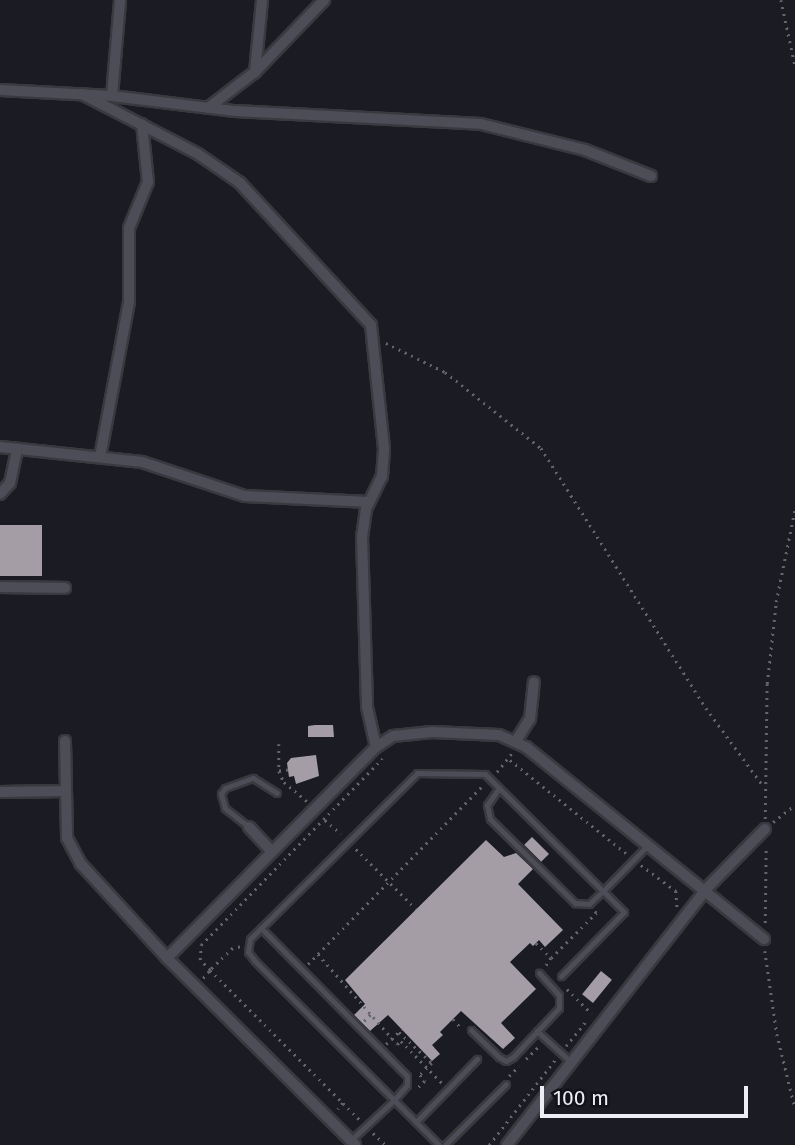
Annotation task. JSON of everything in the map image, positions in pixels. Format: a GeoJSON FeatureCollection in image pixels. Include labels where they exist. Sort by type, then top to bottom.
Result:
{"type":"FeatureCollection","features":[{"type":"Feature","properties":{"kind":"street"},"geometry":{"type":"LineString","coordinates":[[112,96],[120,0]]}},
{"type":"Feature","properties":{"kind":"street"},"geometry":{"type":"LineString","coordinates":[[255,72],[262,0]]}},
{"type":"Feature","properties":{"kind":"street"},"geometry":{"type":"LineString","coordinates":[[208,108],[255,72],[324,0]]}},
{"type":"Feature","properties":{"kind":"street"},"geometry":{"type":"LineString","coordinates":[[0,90],[112,96],[208,108],[481,124],[585,149],[651,176]]}},
{"type":"Feature","properties":{"kind":"street"},"geometry":{"type":"LineString","coordinates":[[82,94],[198,154],[240,183],[362,312],[375,338],[384,465],[369,502],[362,536],[367,708],[376,747]]}},
{"type":"Feature","properties":{"kind":"street"},"geometry":{"type":"LineString","coordinates":[[100,457],[129,302],[129,229],[148,182],[142,124]]}},
{"type":"Feature","properties":{"kind":"street"},"geometry":{"type":"LineString","coordinates":[[0,447],[100,457],[161,467],[245,496],[369,502]]}},
{"type":"Feature","properties":{"kind":"street"},"geometry":{"type":"LineString","coordinates":[[0,494],[13,476],[17,449]]}},
{"type":"Feature","properties":{"kind":"street"},"geometry":{"type":"LineString","coordinates":[[0,587],[65,588]]}},
{"type":"Feature","properties":{"kind":"street"},"geometry":{"type":"LineString","coordinates":[[516,741],[530,719],[534,682]]}},
{"type":"Feature","properties":{"kind":"street"},"geometry":{"type":"LineString","coordinates":[[167,958],[376,747],[393,736],[432,732],[476,732],[516,741],[706,889],[764,939]]}},
{"type":"Feature","properties":{"kind":"street"},"geometry":{"type":"LineString","coordinates":[[65,740],[67,838],[77,858],[167,958],[353,1143]]}},
{"type":"Feature","properties":{"kind":"street"},"geometry":{"type":"LineString","coordinates":[[0,792],[65,791]]}},
{"type":"Feature","properties":{"kind":"street"},"geometry":{"type":"LineString","coordinates":[[249,827],[272,852]]}},
{"type":"Feature","properties":{"kind":"street"},"geometry":{"type":"LineString","coordinates":[[507,1145],[706,889],[765,829]]}},
{"type":"Feature","properties":{"kind":"lane"},"geometry":{"type":"LineString","coordinates":[[439,1145],[255,961],[247,947],[261,928],[417,773],[475,771],[490,779],[624,912],[561,975]]}},
{"type":"Feature","properties":{"kind":"lane"},"geometry":{"type":"LineString","coordinates":[[249,827],[225,808],[221,794],[225,788],[232,782],[253,778],[277,793]]}},
{"type":"Feature","properties":{"kind":"lane"},"geometry":{"type":"LineString","coordinates":[[499,788],[487,805],[490,818],[575,903],[589,904],[649,844]]}},
{"type":"Feature","properties":{"kind":"lane"},"geometry":{"type":"LineString","coordinates":[[261,928],[407,1076],[407,1085],[353,1143]]}},
{"type":"Feature","properties":{"kind":"lane"},"geometry":{"type":"LineString","coordinates":[[471,1030],[506,1061],[537,1031],[561,1000],[539,973]]}},
{"type":"Feature","properties":{"kind":"lane"},"geometry":{"type":"LineString","coordinates":[[537,1031],[570,1061]]}},
{"type":"Feature","properties":{"kind":"lane"},"geometry":{"type":"LineString","coordinates":[[416,1122],[477,1059]]}},
{"type":"Feature","properties":{"kind":"lane"},"geometry":{"type":"LineString","coordinates":[[445,1145],[509,1082]]}},
{"type":"Feature","properties":{"kind":"path"},"geometry":{"type":"LineString","coordinates":[[781,0],[795,65]]}},
{"type":"Feature","properties":{"kind":"path"},"geometry":{"type":"LineString","coordinates":[[375,338],[445,372],[541,448],[636,591],[702,701],[764,787]]}},
{"type":"Feature","properties":{"kind":"path"},"geometry":{"type":"LineString","coordinates":[[795,509],[774,615],[764,787],[764,939],[777,1034],[795,1108]]}},
{"type":"Feature","properties":{"kind":"path"},"geometry":{"type":"LineString","coordinates":[[303,969],[510,760],[516,741]]}},
{"type":"Feature","properties":{"kind":"path"},"geometry":{"type":"LineString","coordinates":[[279,744],[279,771],[284,782],[315,808]]}},
{"type":"Feature","properties":{"kind":"path"},"geometry":{"type":"LineString","coordinates":[[328,1119],[343,1103],[200,960],[201,945],[383,761],[376,747]]}},
{"type":"Feature","properties":{"kind":"path"},"geometry":{"type":"LineString","coordinates":[[279,771],[288,770]]}},
{"type":"Feature","properties":{"kind":"path"},"geometry":{"type":"LineString","coordinates":[[765,829],[795,805]]}},
{"type":"Feature","properties":{"kind":"path"},"geometry":{"type":"LineString","coordinates":[[325,820],[416,909]]}},
{"type":"Feature","properties":{"kind":"path"},"geometry":{"type":"LineString","coordinates":[[551,957],[596,913],[589,904]]}},
{"type":"Feature","properties":{"kind":"path"},"geometry":{"type":"LineString","coordinates":[[195,985],[233,948],[247,947]]}},
{"type":"Feature","properties":{"kind":"path"},"geometry":{"type":"LineString","coordinates":[[318,954],[392,1039],[397,1044],[401,1041],[448,1089]]}},
{"type":"Feature","properties":{"kind":"path"},"geometry":{"type":"LineString","coordinates":[[382,1048],[400,1030],[432,1063],[420,1076],[425,1081],[400,1106]]}},
{"type":"Feature","properties":{"kind":"path"},"geometry":{"type":"LineString","coordinates":[[509,1082],[508,1077],[546,1039]]}},
{"type":"Feature","properties":{"kind":"building"},"geometry":{"type":"Polygon","coordinates":[[[0,525],[42,525],[42,576],[0,576],[0,525]]]}},
{"type":"Feature","properties":{"kind":"building"},"geometry":{"type":"Polygon","coordinates":[[[333,725],[334,737],[308,737],[308,726],[333,725]]]}},
{"type":"Feature","properties":{"kind":"building"},"geometry":{"type":"Polygon","coordinates":[[[316,755],[319,776],[296,784],[294,776],[289,777],[287,763],[291,758],[316,755]]]}},
{"type":"Feature","properties":{"kind":"building"},"geometry":{"type":"Polygon","coordinates":[[[532,837],[549,854],[541,862],[524,845],[532,837]]]}},
{"type":"Feature","properties":{"kind":"building"},"geometry":{"type":"Polygon","coordinates":[[[486,840],[504,857],[516,853],[533,869],[518,884],[563,930],[545,947],[539,940],[533,946],[530,943],[510,962],[536,989],[501,1023],[515,1038],[503,1049],[461,1011],[440,1032],[443,1035],[432,1045],[440,1054],[432,1061],[388,1015],[370,1031],[354,1015],[365,1004],[345,980],[486,840]]]}},
{"type":"Feature","properties":{"kind":"building"},"geometry":{"type":"Polygon","coordinates":[[[601,971],[612,980],[593,1003],[582,994],[601,971]]]}}]}
